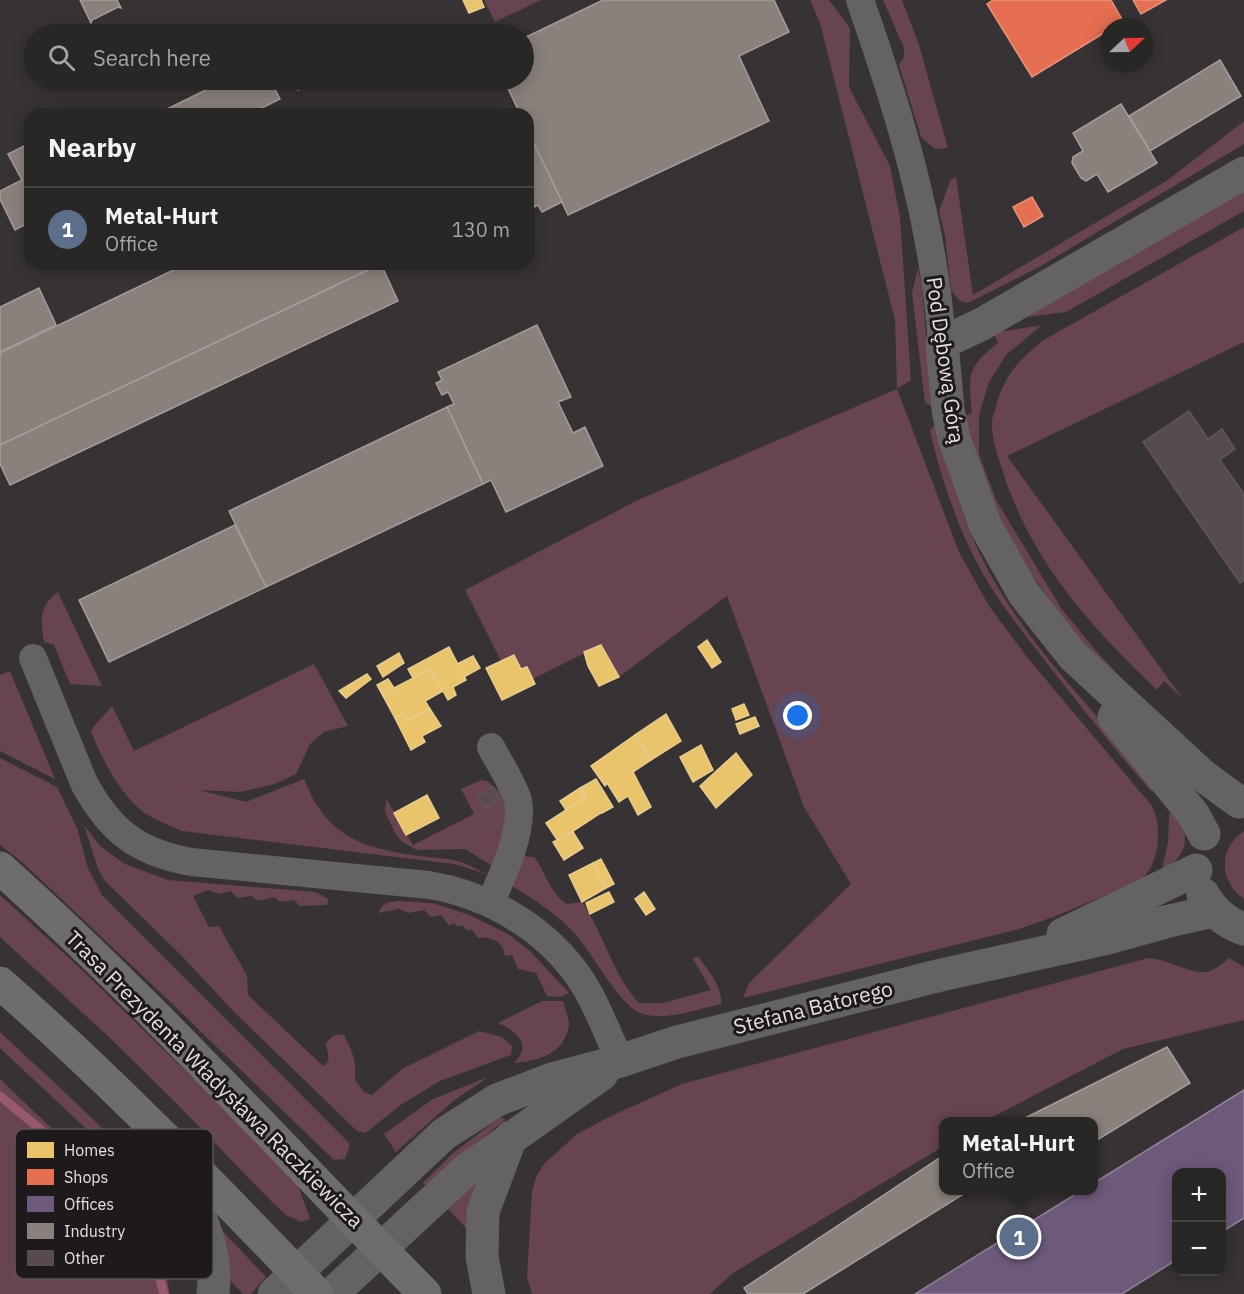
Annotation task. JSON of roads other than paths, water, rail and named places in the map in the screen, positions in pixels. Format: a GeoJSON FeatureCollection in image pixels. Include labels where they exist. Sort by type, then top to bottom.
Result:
{"type":"FeatureCollection","features":[{"type":"Feature","properties":{"kind":"main road","name":"Trasa Prezydenta Władysława Raczkiewicza"},"geometry":{"type":"LineString","coordinates":[[0,868],[146,1004],[425,1294]]}},
{"type":"Feature","properties":{"kind":"main road"},"geometry":{"type":"LineString","coordinates":[[0,982],[49,1025],[156,1129]]}},
{"type":"Feature","properties":{"kind":"main road"},"geometry":{"type":"LineString","coordinates":[[213,1194],[296,1287]]}},
{"type":"Feature","properties":{"kind":"street","name":"Pod Dębową Górą"},"geometry":{"type":"LineString","coordinates":[[860,0],[890,84],[919,193],[939,296],[948,410],[954,438],[985,525],[1024,594],[1073,656],[1202,775],[1241,801]]}},
{"type":"Feature","properties":{"kind":"street"},"geometry":{"type":"LineString","coordinates":[[942,343],[982,324],[1244,172]]}},
{"type":"Feature","properties":{"kind":"street"},"geometry":{"type":"LineString","coordinates":[[1073,656],[1105,706],[1193,814],[1204,834]]}},
{"type":"Feature","properties":{"kind":"street"},"geometry":{"type":"LineString","coordinates":[[33,658],[93,800],[111,824],[143,848],[191,862],[438,887],[490,903],[526,924],[562,957],[583,983],[620,1061]]}},
{"type":"Feature","properties":{"kind":"street"},"geometry":{"type":"LineString","coordinates":[[490,903],[499,884],[516,833],[518,800],[491,747]]}},
{"type":"Feature","properties":{"kind":"street"},"geometry":{"type":"LineString","coordinates":[[1241,801],[1217,817],[1204,834],[1198,849],[1196,870],[1201,890],[1215,911],[1229,923],[1244,929]]}},
{"type":"Feature","properties":{"kind":"street","name":"Stefana Batorego"},"geometry":{"type":"LineString","coordinates":[[1008,960],[1196,870]]}},
{"type":"Feature","properties":{"kind":"street","name":"Stefana Batorego"},"geometry":{"type":"LineString","coordinates":[[296,1287],[325,1246],[444,1134],[497,1100],[552,1079],[620,1061],[690,1038],[1215,911]]}},
{"type":"Feature","properties":{"kind":"street","name":"Stefana Batorego"},"geometry":{"type":"LineString","coordinates":[[343,1284],[465,1171],[620,1061]]}},
{"type":"Feature","properties":{"kind":"street"},"geometry":{"type":"LineString","coordinates":[[145,1117],[152,1129]]}},
{"type":"Feature","properties":{"kind":"street"},"geometry":{"type":"LineString","coordinates":[[489,1294],[482,1257],[483,1212],[511,1137]]}},
{"type":"Feature","properties":{"kind":"street"},"geometry":{"type":"LineString","coordinates":[[213,1254],[213,1279]]}},
{"type":"Feature","properties":{"kind":"waterway"},"geometry":{"type":"LineString","coordinates":[[0,1096],[40,1129]]}},
{"type":"Feature","properties":{"kind":"waterway"},"geometry":{"type":"LineString","coordinates":[[159,1279],[164,1294]]}},
{"type":"Feature","properties":{"kind":"place","name":"Metal-Hurt"},"geometry":{"type":"Point","coordinates":[1019,1237]}}]}
